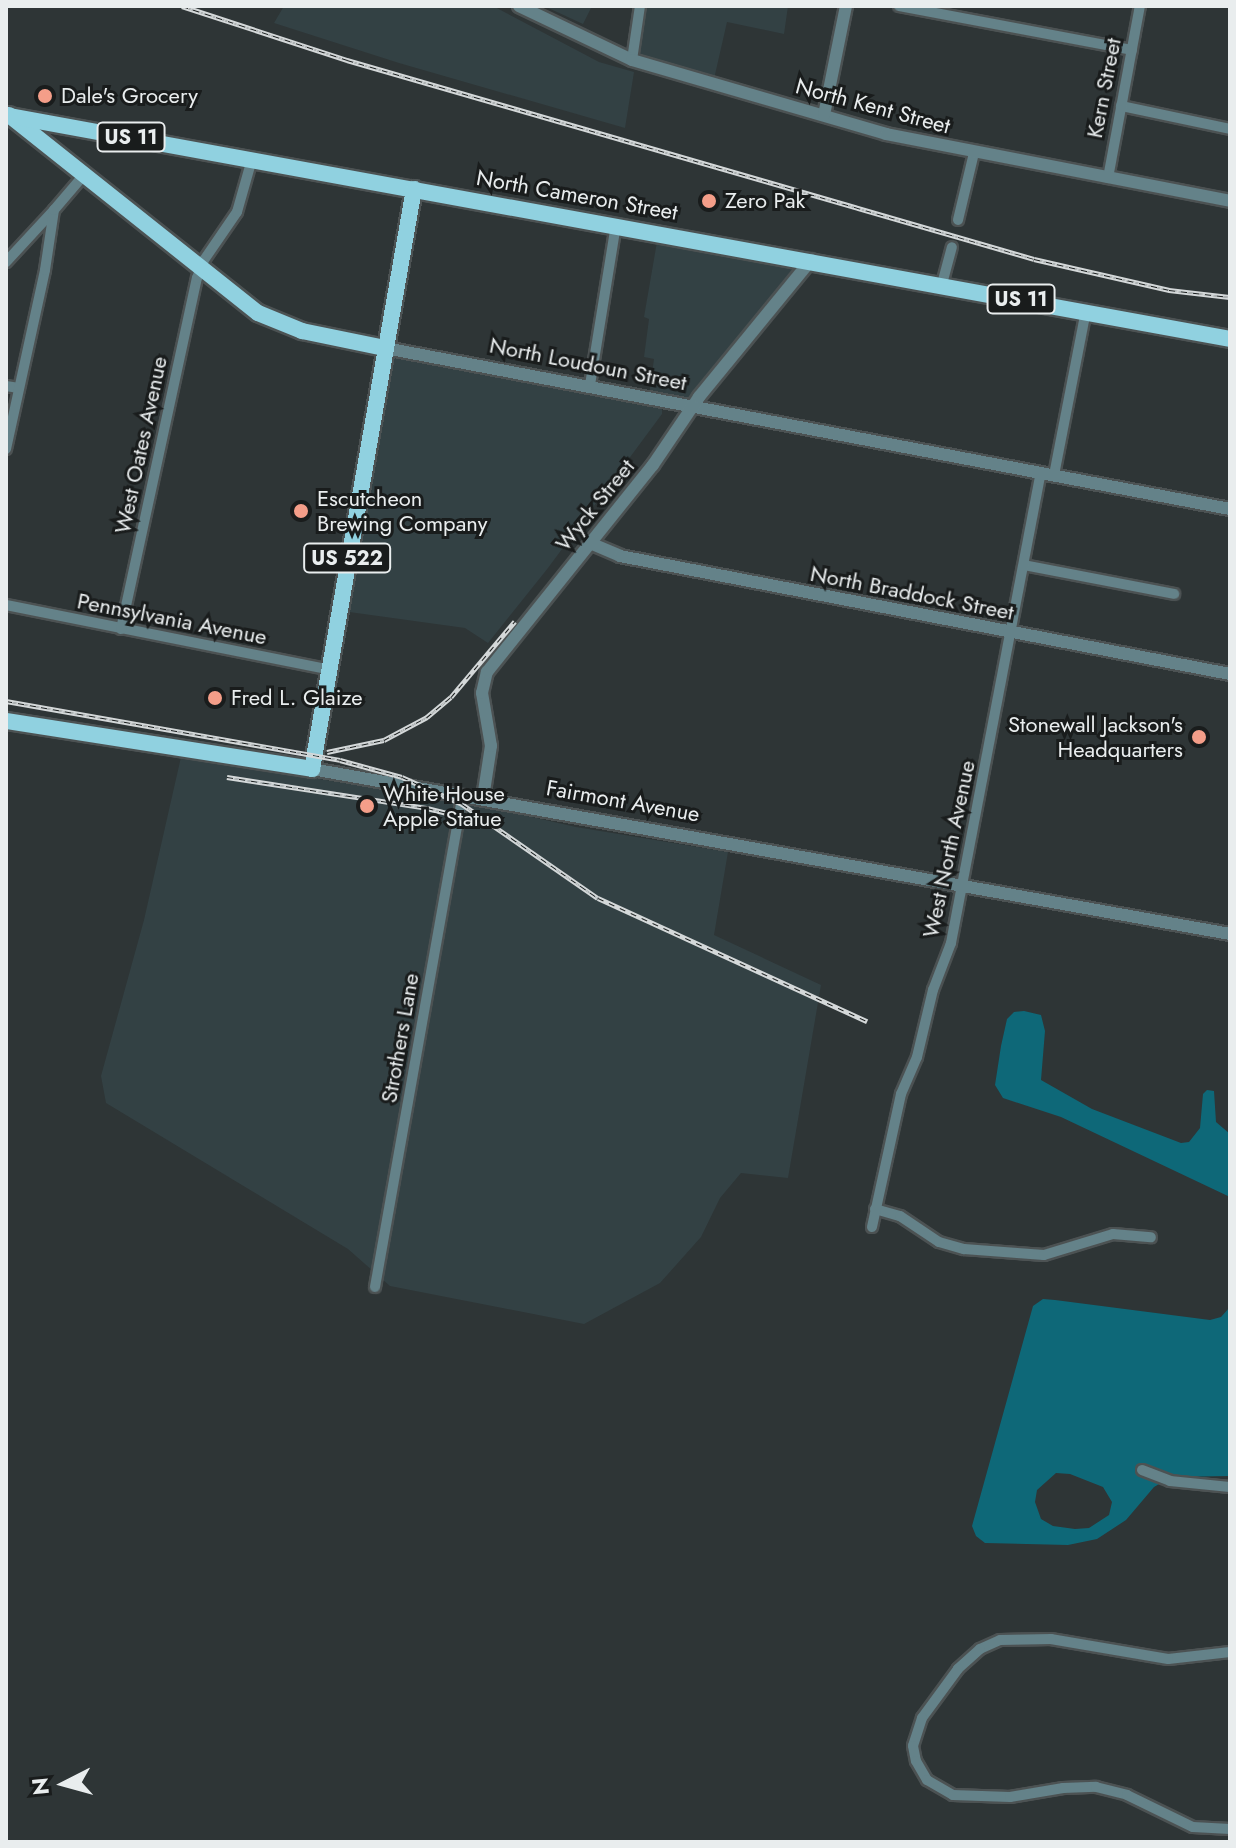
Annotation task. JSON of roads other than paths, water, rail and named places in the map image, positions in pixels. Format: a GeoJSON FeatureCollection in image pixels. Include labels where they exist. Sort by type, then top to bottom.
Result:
{"type":"FeatureCollection","features":[{"type":"Feature","properties":{"kind":"main road","name":"North Loudoun Street"},"geometry":{"type":"LineString","coordinates":[[8,114],[30,123],[83,176],[200,269],[272,320],[318,335],[385,348]]}},
{"type":"Feature","properties":{"kind":"main road","name":"North Cameron Street"},"geometry":{"type":"LineString","coordinates":[[30,123],[616,224],[1230,339]]}},
{"type":"Feature","properties":{"kind":"main road"},"geometry":{"type":"LineString","coordinates":[[385,348],[414,189]]}},
{"type":"Feature","properties":{"kind":"main road","name":"US 522"},"geometry":{"type":"LineString","coordinates":[[312,769],[385,348]]}},
{"type":"Feature","properties":{"kind":"main road","name":"Fairmont Avenue"},"geometry":{"type":"LineString","coordinates":[[6,721],[312,769]]}},
{"type":"Feature","properties":{"kind":"street","name":"North Kent Street"},"geometry":{"type":"LineString","coordinates":[[519,6],[632,60],[886,134],[1230,201]]}},
{"type":"Feature","properties":{"kind":"street"},"geometry":{"type":"LineString","coordinates":[[632,60],[640,6]]}},
{"type":"Feature","properties":{"kind":"street"},"geometry":{"type":"LineString","coordinates":[[824,115],[846,6]]}},
{"type":"Feature","properties":{"kind":"street"},"geometry":{"type":"LineString","coordinates":[[899,6],[1132,50]]}},
{"type":"Feature","properties":{"kind":"street","name":"Kern Street"},"geometry":{"type":"LineString","coordinates":[[1108,178],[1140,6]]}},
{"type":"Feature","properties":{"kind":"street"},"geometry":{"type":"LineString","coordinates":[[1121,106],[1230,129]]}},
{"type":"Feature","properties":{"kind":"street"},"geometry":{"type":"LineString","coordinates":[[958,220],[974,153]]}},
{"type":"Feature","properties":{"kind":"street"},"geometry":{"type":"LineString","coordinates":[[200,269],[237,212],[252,159]]}},
{"type":"Feature","properties":{"kind":"street"},"geometry":{"type":"LineString","coordinates":[[6,262],[83,176]]}},
{"type":"Feature","properties":{"kind":"street"},"geometry":{"type":"LineString","coordinates":[[6,449],[54,210]]}},
{"type":"Feature","properties":{"kind":"street"},"geometry":{"type":"LineString","coordinates":[[590,385],[616,224]]}},
{"type":"Feature","properties":{"kind":"street"},"geometry":{"type":"LineString","coordinates":[[942,284],[952,247]]}},
{"type":"Feature","properties":{"kind":"street","name":"Wyck Street"},"geometry":{"type":"LineString","coordinates":[[483,798],[491,746],[482,693],[487,672],[653,465],[691,407],[811,260]]}},
{"type":"Feature","properties":{"kind":"street","name":"West Oates Avenue"},"geometry":{"type":"LineString","coordinates":[[121,629],[200,269]]}},
{"type":"Feature","properties":{"kind":"street","name":"West North Avenue"},"geometry":{"type":"LineString","coordinates":[[872,1227],[901,1094],[917,1057],[933,990],[951,943],[1024,565],[1086,310]]}},
{"type":"Feature","properties":{"kind":"street","name":"North Loudoun Street"},"geometry":{"type":"LineString","coordinates":[[385,348],[1230,509]]}},
{"type":"Feature","properties":{"kind":"street"},"geometry":{"type":"LineString","coordinates":[[6,386],[19,388]]}},
{"type":"Feature","properties":{"kind":"street","name":"North Braddock Street"},"geometry":{"type":"LineString","coordinates":[[590,543],[620,556],[1230,674]]}},
{"type":"Feature","properties":{"kind":"street"},"geometry":{"type":"LineString","coordinates":[[1024,565],[1174,594]]}},
{"type":"Feature","properties":{"kind":"street","name":"Pennsylvania Avenue"},"geometry":{"type":"LineString","coordinates":[[6,605],[330,670]]}},
{"type":"Feature","properties":{"kind":"street","name":"Fairmont Avenue"},"geometry":{"type":"LineString","coordinates":[[312,769],[1230,934]]}},
{"type":"Feature","properties":{"kind":"street","name":"Strothers Lane"},"geometry":{"type":"LineString","coordinates":[[375,1287],[463,795]]}},
{"type":"Feature","properties":{"kind":"street"},"geometry":{"type":"LineString","coordinates":[[875,1209],[900,1216],[939,1242],[964,1249],[1044,1255],[1113,1234],[1151,1237]]}},
{"type":"Feature","properties":{"kind":"street"},"geometry":{"type":"LineString","coordinates":[[1142,1470],[1170,1481],[1230,1487]]}},
{"type":"Feature","properties":{"kind":"street"},"geometry":{"type":"LineString","coordinates":[[1230,1652],[1168,1659],[1051,1639],[1000,1640],[980,1649],[958,1669],[922,1718],[913,1746],[916,1761],[927,1780],[953,1795],[1010,1797],[1063,1788],[1096,1787],[1127,1795],[1193,1827],[1230,1829]]}},
{"type":"Feature","properties":{"kind":"railway"},"geometry":{"type":"LineString","coordinates":[[182,6],[347,60],[1034,259],[1169,290],[1230,297]]}},
{"type":"Feature","properties":{"kind":"railway"},"geometry":{"type":"LineString","coordinates":[[327,752],[384,740],[427,717],[451,697],[515,621]]}},
{"type":"Feature","properties":{"kind":"railway"},"geometry":{"type":"LineString","coordinates":[[6,701],[340,760],[402,777],[462,804],[598,898],[867,1021]]}},
{"type":"Feature","properties":{"kind":"railway"},"geometry":{"type":"LineString","coordinates":[[227,777],[427,808],[475,820]]}},
{"type":"Feature","properties":{"kind":"place","name":"Dale's Grocery"},"geometry":{"type":"Point","coordinates":[45,96]}},
{"type":"Feature","properties":{"kind":"place","name":"Zero Pak"},"geometry":{"type":"Point","coordinates":[709,201]}},
{"type":"Feature","properties":{"kind":"place","name":"Escutcheon Brewing Company"},"geometry":{"type":"Point","coordinates":[301,511]}},
{"type":"Feature","properties":{"kind":"place","name":"Fred L. Glaize"},"geometry":{"type":"Point","coordinates":[215,698]}},
{"type":"Feature","properties":{"kind":"place","name":"Stonewall Jackson's Headquarters"},"geometry":{"type":"Point","coordinates":[1199,737]}},
{"type":"Feature","properties":{"kind":"place","name":"White House Apple Statue"},"geometry":{"type":"Point","coordinates":[367,806]}}]}
